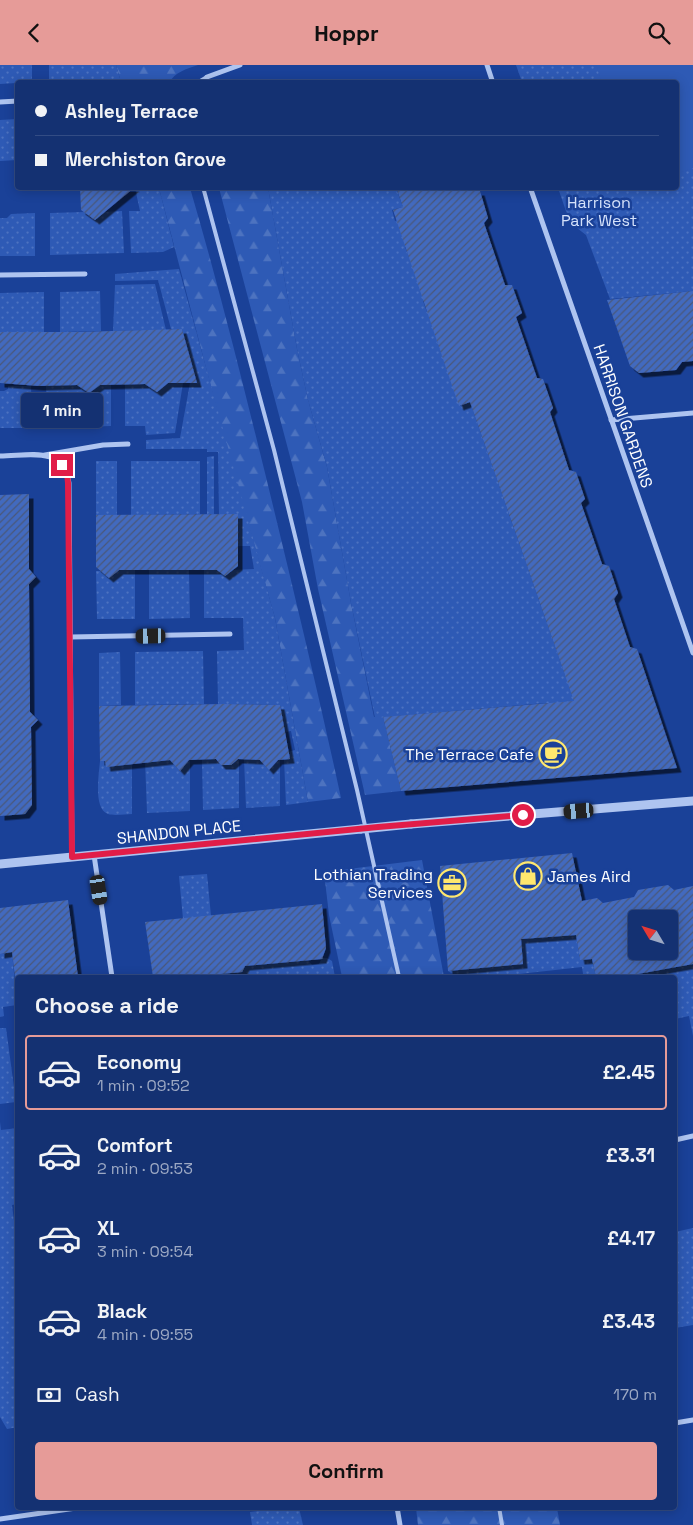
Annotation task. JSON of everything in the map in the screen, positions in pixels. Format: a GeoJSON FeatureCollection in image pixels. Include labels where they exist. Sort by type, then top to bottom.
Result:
{"type":"FeatureCollection","features":[{"type":"Feature","properties":{"kind":"street"},"geometry":{"type":"LineString","coordinates":[[207,77],[240,65]]}},
{"type":"Feature","properties":{"kind":"street"},"geometry":{"type":"LineString","coordinates":[[487,65],[492,80]]}},
{"type":"Feature","properties":{"kind":"street"},"geometry":{"type":"LineString","coordinates":[[0,102],[15,101]]}},
{"type":"Feature","properties":{"kind":"street","name":"HARRISON GARDENS"},"geometry":{"type":"LineString","coordinates":[[531,190],[693,653]]}},
{"type":"Feature","properties":{"kind":"street"},"geometry":{"type":"LineString","coordinates":[[0,275],[85,274]]}},
{"type":"Feature","properties":{"kind":"street"},"geometry":{"type":"LineString","coordinates":[[611,420],[693,413]]}},
{"type":"Feature","properties":{"kind":"street"},"geometry":{"type":"LineString","coordinates":[[0,456],[45,455],[103,445],[128,444]]}},
{"type":"Feature","properties":{"kind":"street"},"geometry":{"type":"LineString","coordinates":[[45,455],[55,459],[62,465],[67,473],[68,483],[72,857]]}},
{"type":"Feature","properties":{"kind":"street"},"geometry":{"type":"LineString","coordinates":[[71,637],[230,634]]}},
{"type":"Feature","properties":{"kind":"street","name":"SHANDON PLACE"},"geometry":{"type":"LineString","coordinates":[[0,864],[411,824],[693,801]]}},
{"type":"Feature","properties":{"kind":"street"},"geometry":{"type":"LineString","coordinates":[[94,855],[112,975]]}},
{"type":"Feature","properties":{"kind":"street"},"geometry":{"type":"LineString","coordinates":[[677,1140],[693,1136]]}},
{"type":"Feature","properties":{"kind":"street"},"geometry":{"type":"LineString","coordinates":[[677,1423],[693,1420]]}},
{"type":"Feature","properties":{"kind":"street"},"geometry":{"type":"LineString","coordinates":[[0,1519],[62,1510]]}},
{"type":"Feature","properties":{"kind":"street"},"geometry":{"type":"LineString","coordinates":[[398,1510],[400,1525]]}},
{"type":"Feature","properties":{"kind":"lane"},"geometry":{"type":"LineString","coordinates":[[202,80],[207,77]]}},
{"type":"Feature","properties":{"kind":"lane"},"geometry":{"type":"LineString","coordinates":[[204,190],[274,450],[357,790],[399,975]]}},
{"type":"Feature","properties":{"kind":"lane"},"geometry":{"type":"LineString","coordinates":[[500,1510],[502,1525]]}},
{"type":"Feature","properties":{"kind":"green space"},"geometry":{"type":"Polygon","coordinates":[[[0,65],[32,65],[32,80],[15,80],[15,83],[0,84],[0,65]]]}},
{"type":"Feature","properties":{"kind":"green space"},"geometry":{"type":"Polygon","coordinates":[[[49,65],[116,65],[120,80],[49,80],[49,65]]]}},
{"type":"Feature","properties":{"kind":"green space"},"geometry":{"type":"Polygon","coordinates":[[[116,65],[198,65],[185,70],[170,80],[120,80],[116,65]]]}},
{"type":"Feature","properties":{"kind":"green space","name":"Harrison Park West"},"geometry":{"type":"Polygon","coordinates":[[[516,65],[693,65],[693,291],[610,299],[586,235],[568,217],[559,190],[679,190],[679,80],[521,80],[516,65]]]}},
{"type":"Feature","properties":{"kind":"green space"},"geometry":{"type":"Polygon","coordinates":[[[596,65],[693,65],[693,168],[679,173],[679,80],[601,80],[596,65]]]}},
{"type":"Feature","properties":{"kind":"green space"},"geometry":{"type":"Polygon","coordinates":[[[15,119],[15,160],[0,161],[0,120],[15,119]]]}},
{"type":"Feature","properties":{"kind":"green space"},"geometry":{"type":"Polygon","coordinates":[[[135,190],[160,190],[174,247],[163,252],[131,253],[129,211],[140,211],[135,190]]]}},
{"type":"Feature","properties":{"kind":"green space"},"geometry":{"type":"Polygon","coordinates":[[[160,190],[191,190],[239,368],[266,477],[341,798],[308,802],[275,618],[227,448],[160,190]]]}},
{"type":"Feature","properties":{"kind":"green space"},"geometry":{"type":"Polygon","coordinates":[[[220,190],[268,190],[297,349],[308,400],[327,467],[351,603],[374,717],[383,717],[401,791],[365,795],[318,589],[302,502],[220,190]]]}},
{"type":"Feature","properties":{"kind":"green space"},"geometry":{"type":"Polygon","coordinates":[[[268,190],[397,190],[403,207],[392,210],[395,221],[407,218],[416,244],[405,247],[409,257],[419,254],[434,297],[423,301],[427,312],[438,308],[437,341],[460,406],[470,402],[565,675],[568,675],[591,709],[545,703],[375,718],[351,603],[327,467],[308,400],[268,190]]]}},
{"type":"Feature","properties":{"kind":"green space"},"geometry":{"type":"Polygon","coordinates":[[[122,211],[124,253],[50,255],[50,213],[86,212],[91,217],[98,217],[102,212],[122,211]]]}},
{"type":"Feature","properties":{"kind":"green space"},"geometry":{"type":"Polygon","coordinates":[[[35,213],[35,256],[0,256],[0,218],[7,218],[11,214],[35,213]]]}},
{"type":"Feature","properties":{"kind":"green space"},"geometry":{"type":"Polygon","coordinates":[[[179,269],[275,618],[308,802],[286,805],[284,759],[289,759],[288,752],[295,750],[291,731],[285,732],[280,705],[218,704],[217,651],[244,650],[243,618],[204,618],[204,570],[218,570],[222,574],[229,573],[232,570],[254,569],[250,546],[238,546],[237,514],[219,514],[218,452],[207,452],[207,449],[146,449],[146,440],[180,438],[190,383],[197,383],[182,329],[171,329],[158,280],[115,281],[115,274],[179,269]]]}},
{"type":"Feature","properties":{"kind":"green space"},"geometry":{"type":"Polygon","coordinates":[[[155,284],[166,330],[113,331],[115,285],[155,284]]]}},
{"type":"Feature","properties":{"kind":"green space"},"geometry":{"type":"Polygon","coordinates":[[[100,291],[101,331],[60,332],[60,292],[100,291]]]}},
{"type":"Feature","properties":{"kind":"green space"},"geometry":{"type":"Polygon","coordinates":[[[44,292],[44,332],[0,332],[0,293],[44,292]]]}},
{"type":"Feature","properties":{"kind":"green space"},"geometry":{"type":"Polygon","coordinates":[[[183,383],[175,433],[146,435],[145,426],[125,426],[125,384],[183,383]]]}},
{"type":"Feature","properties":{"kind":"green space"},"geometry":{"type":"Polygon","coordinates":[[[111,384],[111,426],[47,428],[46,386],[81,385],[81,388],[89,391],[96,388],[96,385],[111,384]]]}},
{"type":"Feature","properties":{"kind":"green space"},"geometry":{"type":"Polygon","coordinates":[[[8,386],[31,386],[32,428],[0,428],[0,391],[8,389],[8,386]]]}},
{"type":"Feature","properties":{"kind":"green space"},"geometry":{"type":"Polygon","coordinates":[[[214,456],[214,514],[207,514],[207,457],[214,456]]]}},
{"type":"Feature","properties":{"kind":"green space"},"geometry":{"type":"Polygon","coordinates":[[[96,461],[117,461],[117,515],[96,515],[96,461]]]}},
{"type":"Feature","properties":{"kind":"green space"},"geometry":{"type":"Polygon","coordinates":[[[131,461],[200,461],[200,514],[131,515],[131,461]]]}},
{"type":"Feature","properties":{"kind":"green space"},"geometry":{"type":"Polygon","coordinates":[[[116,570],[135,570],[135,619],[97,619],[96,571],[112,575],[116,570]]]}},
{"type":"Feature","properties":{"kind":"green space"},"geometry":{"type":"Polygon","coordinates":[[[149,570],[189,570],[190,618],[149,619],[149,570]]]}},
{"type":"Feature","properties":{"kind":"green space"},"geometry":{"type":"Polygon","coordinates":[[[203,651],[204,704],[135,705],[135,652],[203,651]]]}},
{"type":"Feature","properties":{"kind":"green space"},"geometry":{"type":"Polygon","coordinates":[[[120,652],[121,705],[99,706],[99,653],[120,652]]]}},
{"type":"Feature","properties":{"kind":"green space"},"geometry":{"type":"Polygon","coordinates":[[[218,759],[221,764],[239,759],[239,808],[203,810],[202,760],[218,759]]]}},
{"type":"Feature","properties":{"kind":"green space"},"geometry":{"type":"Polygon","coordinates":[[[244,759],[280,760],[280,806],[246,808],[244,759]]]}},
{"type":"Feature","properties":{"kind":"green space"},"geometry":{"type":"Polygon","coordinates":[[[132,760],[132,814],[108,814],[103,811],[100,805],[98,782],[100,761],[106,761],[106,766],[118,766],[118,761],[132,760]]]}},
{"type":"Feature","properties":{"kind":"green space"},"geometry":{"type":"Polygon","coordinates":[[[145,760],[172,760],[175,765],[184,766],[187,760],[190,760],[190,811],[147,813],[145,760]]]}},
{"type":"Feature","properties":{"kind":"green space"},"geometry":{"type":"Polygon","coordinates":[[[422,860],[444,975],[342,975],[329,915],[324,872],[422,860]]]}},
{"type":"Feature","properties":{"kind":"green space"},"geometry":{"type":"Polygon","coordinates":[[[207,874],[211,916],[183,919],[179,876],[207,874]]]}},
{"type":"Feature","properties":{"kind":"green space"},"geometry":{"type":"Polygon","coordinates":[[[576,935],[580,959],[592,959],[596,975],[573,975],[583,974],[582,967],[510,975],[455,975],[448,971],[523,964],[521,939],[576,935]]]}},
{"type":"Feature","properties":{"kind":"green space"},"geometry":{"type":"Polygon","coordinates":[[[693,943],[693,1036],[689,1016],[677,1019],[677,975],[608,975],[605,959],[628,955],[628,960],[658,960],[660,970],[680,967],[678,946],[693,943]]]}},
{"type":"Feature","properties":{"kind":"green space"},"geometry":{"type":"Polygon","coordinates":[[[12,952],[15,1005],[3,1007],[4,1016],[0,1017],[0,954],[12,952]]]}},
{"type":"Feature","properties":{"kind":"green space"},"geometry":{"type":"Polygon","coordinates":[[[322,958],[332,961],[335,975],[220,975],[218,969],[308,960],[312,965],[319,964],[322,958]]]}},
{"type":"Feature","properties":{"kind":"green space"},"geometry":{"type":"Polygon","coordinates":[[[0,1028],[6,1028],[15,1102],[0,1104],[0,1028]]]}},
{"type":"Feature","properties":{"kind":"green space"},"geometry":{"type":"Polygon","coordinates":[[[0,1122],[1,1130],[15,1128],[15,1204],[12,1205],[15,1229],[15,1428],[7,1429],[0,1417],[0,1122]]]}},
{"type":"Feature","properties":{"kind":"green space"},"geometry":{"type":"Polygon","coordinates":[[[693,1228],[693,1325],[677,1328],[677,1232],[693,1228]]]}},
{"type":"Feature","properties":{"kind":"green space"},"geometry":{"type":"Polygon","coordinates":[[[299,1510],[303,1525],[252,1525],[250,1512],[299,1510]]]}},
{"type":"Feature","properties":{"kind":"green space"},"geometry":{"type":"Polygon","coordinates":[[[416,1510],[557,1510],[560,1525],[418,1525],[416,1510]]]}},
{"type":"Feature","properties":{"kind":"building"},"geometry":{"type":"Polygon","coordinates":[[[80,190],[131,190],[95,220],[81,210],[80,190]]]}},
{"type":"Feature","properties":{"kind":"building"},"geometry":{"type":"Polygon","coordinates":[[[397,190],[480,191],[488,218],[484,223],[505,285],[512,285],[522,313],[516,317],[537,378],[543,379],[553,408],[550,412],[569,470],[576,472],[585,499],[581,503],[602,564],[609,566],[618,593],[614,599],[630,647],[637,649],[677,768],[401,791],[383,717],[574,701],[470,402],[459,406],[393,210],[403,207],[397,190]]]}},
{"type":"Feature","properties":{"kind":"building"},"geometry":{"type":"Polygon","coordinates":[[[693,291],[693,361],[682,362],[676,370],[639,373],[630,366],[607,300],[693,291]]]}},
{"type":"Feature","properties":{"kind":"building"},"geometry":{"type":"Polygon","coordinates":[[[182,329],[197,383],[168,383],[157,392],[145,384],[100,385],[89,393],[77,385],[39,386],[0,383],[0,332],[182,329]]]}},
{"type":"Feature","properties":{"kind":"building"},"geometry":{"type":"Polygon","coordinates":[[[29,494],[29,569],[36,577],[29,584],[30,712],[38,720],[31,727],[32,805],[25,814],[0,816],[0,495],[29,494]]]}},
{"type":"Feature","properties":{"kind":"building"},"geometry":{"type":"Polygon","coordinates":[[[238,514],[238,566],[225,576],[217,570],[119,570],[109,578],[96,567],[96,515],[238,514]]]}},
{"type":"Feature","properties":{"kind":"building"},"geometry":{"type":"Polygon","coordinates":[[[280,705],[290,759],[278,760],[269,770],[260,760],[238,759],[231,765],[221,765],[216,759],[189,760],[180,771],[170,760],[106,767],[105,761],[100,761],[99,706],[280,705]]]}},
{"type":"Feature","properties":{"kind":"building"},"geometry":{"type":"Polygon","coordinates":[[[572,853],[582,901],[597,898],[603,903],[634,897],[638,890],[668,885],[674,890],[693,886],[693,964],[632,975],[596,975],[592,959],[580,960],[576,935],[521,939],[523,964],[448,971],[440,866],[572,853]]]}},
{"type":"Feature","properties":{"kind":"building"},"geometry":{"type":"Polygon","coordinates":[[[68,900],[78,975],[15,975],[15,977],[12,952],[0,954],[0,908],[68,900]]]}},
{"type":"Feature","properties":{"kind":"building"},"geometry":{"type":"Polygon","coordinates":[[[322,904],[326,948],[322,959],[245,966],[242,972],[220,975],[153,975],[145,922],[322,904]]]}},
{"type":"Feature","properties":{"kind":"place","name":"The Terrace Cafe"},"geometry":{"type":"Point","coordinates":[553,754]}},
{"type":"Feature","properties":{"kind":"place","name":"James Aird"},"geometry":{"type":"Point","coordinates":[528,876]}},
{"type":"Feature","properties":{"kind":"place","name":"Lothian Trading Services"},"geometry":{"type":"Point","coordinates":[452,883]}},
{"type":"Feature","properties":{"kind":"route"},"geometry":{"type":"LineString","coordinates":[[62,465],[67,473],[68,483],[72,857],[523,815]]}}]}
